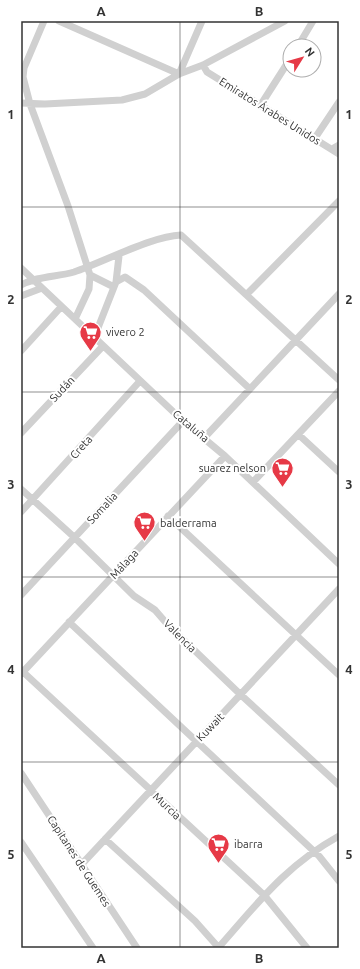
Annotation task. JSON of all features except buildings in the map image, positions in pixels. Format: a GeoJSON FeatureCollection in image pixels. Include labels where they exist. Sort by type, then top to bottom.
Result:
{"type":"FeatureCollection","features":[{"type":"Feature","properties":{"kind":"street"},"geometry":{"type":"LineString","coordinates":[[44,21],[22,67],[23,77],[30,104],[68,206],[86,267],[90,275],[89,289],[75,319]]}},
{"type":"Feature","properties":{"kind":"street"},"geometry":{"type":"LineString","coordinates":[[59,21],[179,74]]}},
{"type":"Feature","properties":{"kind":"street"},"geometry":{"type":"LineString","coordinates":[[179,74],[201,21]]}},
{"type":"Feature","properties":{"kind":"street"},"geometry":{"type":"LineString","coordinates":[[21,103],[30,104],[122,100],[134,98],[151,91],[179,74],[203,65],[285,21]]}},
{"type":"Feature","properties":{"kind":"street"},"geometry":{"type":"LineString","coordinates":[[302,38],[312,21]]}},
{"type":"Feature","properties":{"kind":"street","name":"Emiratos Árabes Unidos"},"geometry":{"type":"LineString","coordinates":[[203,65],[207,72],[339,154]]}},
{"type":"Feature","properties":{"kind":"street"},"geometry":{"type":"LineString","coordinates":[[260,106],[282,72]]}},
{"type":"Feature","properties":{"kind":"street"},"geometry":{"type":"LineString","coordinates":[[315,138],[339,102]]}},
{"type":"Feature","properties":{"kind":"street"},"geometry":{"type":"LineString","coordinates":[[332,149],[339,145]]}},
{"type":"Feature","properties":{"kind":"street"},"geometry":{"type":"LineString","coordinates":[[247,294],[339,201]]}},
{"type":"Feature","properties":{"kind":"street"},"geometry":{"type":"LineString","coordinates":[[21,285],[74,272],[119,256],[150,242],[181,235],[339,380]]}},
{"type":"Feature","properties":{"kind":"street"},"geometry":{"type":"LineString","coordinates":[[94,338],[115,285],[119,256]]}},
{"type":"Feature","properties":{"kind":"street","name":"Cataluña"},"geometry":{"type":"LineString","coordinates":[[21,268],[140,381],[183,421],[225,456],[339,564]]}},
{"type":"Feature","properties":{"kind":"street"},"geometry":{"type":"LineString","coordinates":[[90,275],[115,285]]}},
{"type":"Feature","properties":{"kind":"street"},"geometry":{"type":"LineString","coordinates":[[115,285],[125,277],[144,290],[250,390]]}},
{"type":"Feature","properties":{"kind":"street"},"geometry":{"type":"LineString","coordinates":[[21,296],[42,288]]}},
{"type":"Feature","properties":{"kind":"street"},"geometry":{"type":"LineString","coordinates":[[204,438],[339,294]]}},
{"type":"Feature","properties":{"kind":"street"},"geometry":{"type":"LineString","coordinates":[[21,351],[61,306]]}},
{"type":"Feature","properties":{"kind":"street","name":"Sudán"},"geometry":{"type":"LineString","coordinates":[[21,433],[103,346]]}},
{"type":"Feature","properties":{"kind":"street","name":"Creta"},"geometry":{"type":"LineString","coordinates":[[21,512],[140,381]]}},
{"type":"Feature","properties":{"kind":"street"},"geometry":{"type":"LineString","coordinates":[[253,482],[339,392]]}},
{"type":"Feature","properties":{"kind":"street","name":"Somalia"},"geometry":{"type":"LineString","coordinates":[[21,595],[183,421]]}},
{"type":"Feature","properties":{"kind":"street"},"geometry":{"type":"LineString","coordinates":[[299,435],[339,472]]}},
{"type":"Feature","properties":{"kind":"street","name":"Málaga"},"geometry":{"type":"LineString","coordinates":[[22,672],[225,456]]}},
{"type":"Feature","properties":{"kind":"street","name":"Valencia"},"geometry":{"type":"LineString","coordinates":[[21,489],[74,537],[134,596],[155,610],[168,625],[241,695],[339,785]]}},
{"type":"Feature","properties":{"kind":"street"},"geometry":{"type":"LineString","coordinates":[[168,516],[339,675]]}},
{"type":"Feature","properties":{"kind":"street","name":"Kuwait"},"geometry":{"type":"LineString","coordinates":[[81,865],[339,589]]}},
{"type":"Feature","properties":{"kind":"street"},"geometry":{"type":"LineString","coordinates":[[69,622],[319,856],[339,881]]}},
{"type":"Feature","properties":{"kind":"street","name":"Murcia"},"geometry":{"type":"LineString","coordinates":[[22,672],[264,895],[307,948]]}},
{"type":"Feature","properties":{"kind":"street","name":"Capitanes de Guemes"},"geometry":{"type":"LineString","coordinates":[[21,773],[137,948]]}},
{"type":"Feature","properties":{"kind":"street"},"geometry":{"type":"LineString","coordinates":[[105,840],[195,921],[219,948],[276,882],[313,851],[339,836]]}},
{"type":"Feature","properties":{"kind":"street"},"geometry":{"type":"LineString","coordinates":[[21,842],[94,948]]}},
{"type":"Feature","properties":{"kind":"place","name":"vivero 2"},"geometry":{"type":"Point","coordinates":[90,352]}},
{"type":"Feature","properties":{"kind":"place","name":"suarez nelson"},"geometry":{"type":"Point","coordinates":[282,488]}},
{"type":"Feature","properties":{"kind":"place","name":"balderrama"},"geometry":{"type":"Point","coordinates":[144,542]}},
{"type":"Feature","properties":{"kind":"place","name":"ibarra"},"geometry":{"type":"Point","coordinates":[219,864]}}]}
